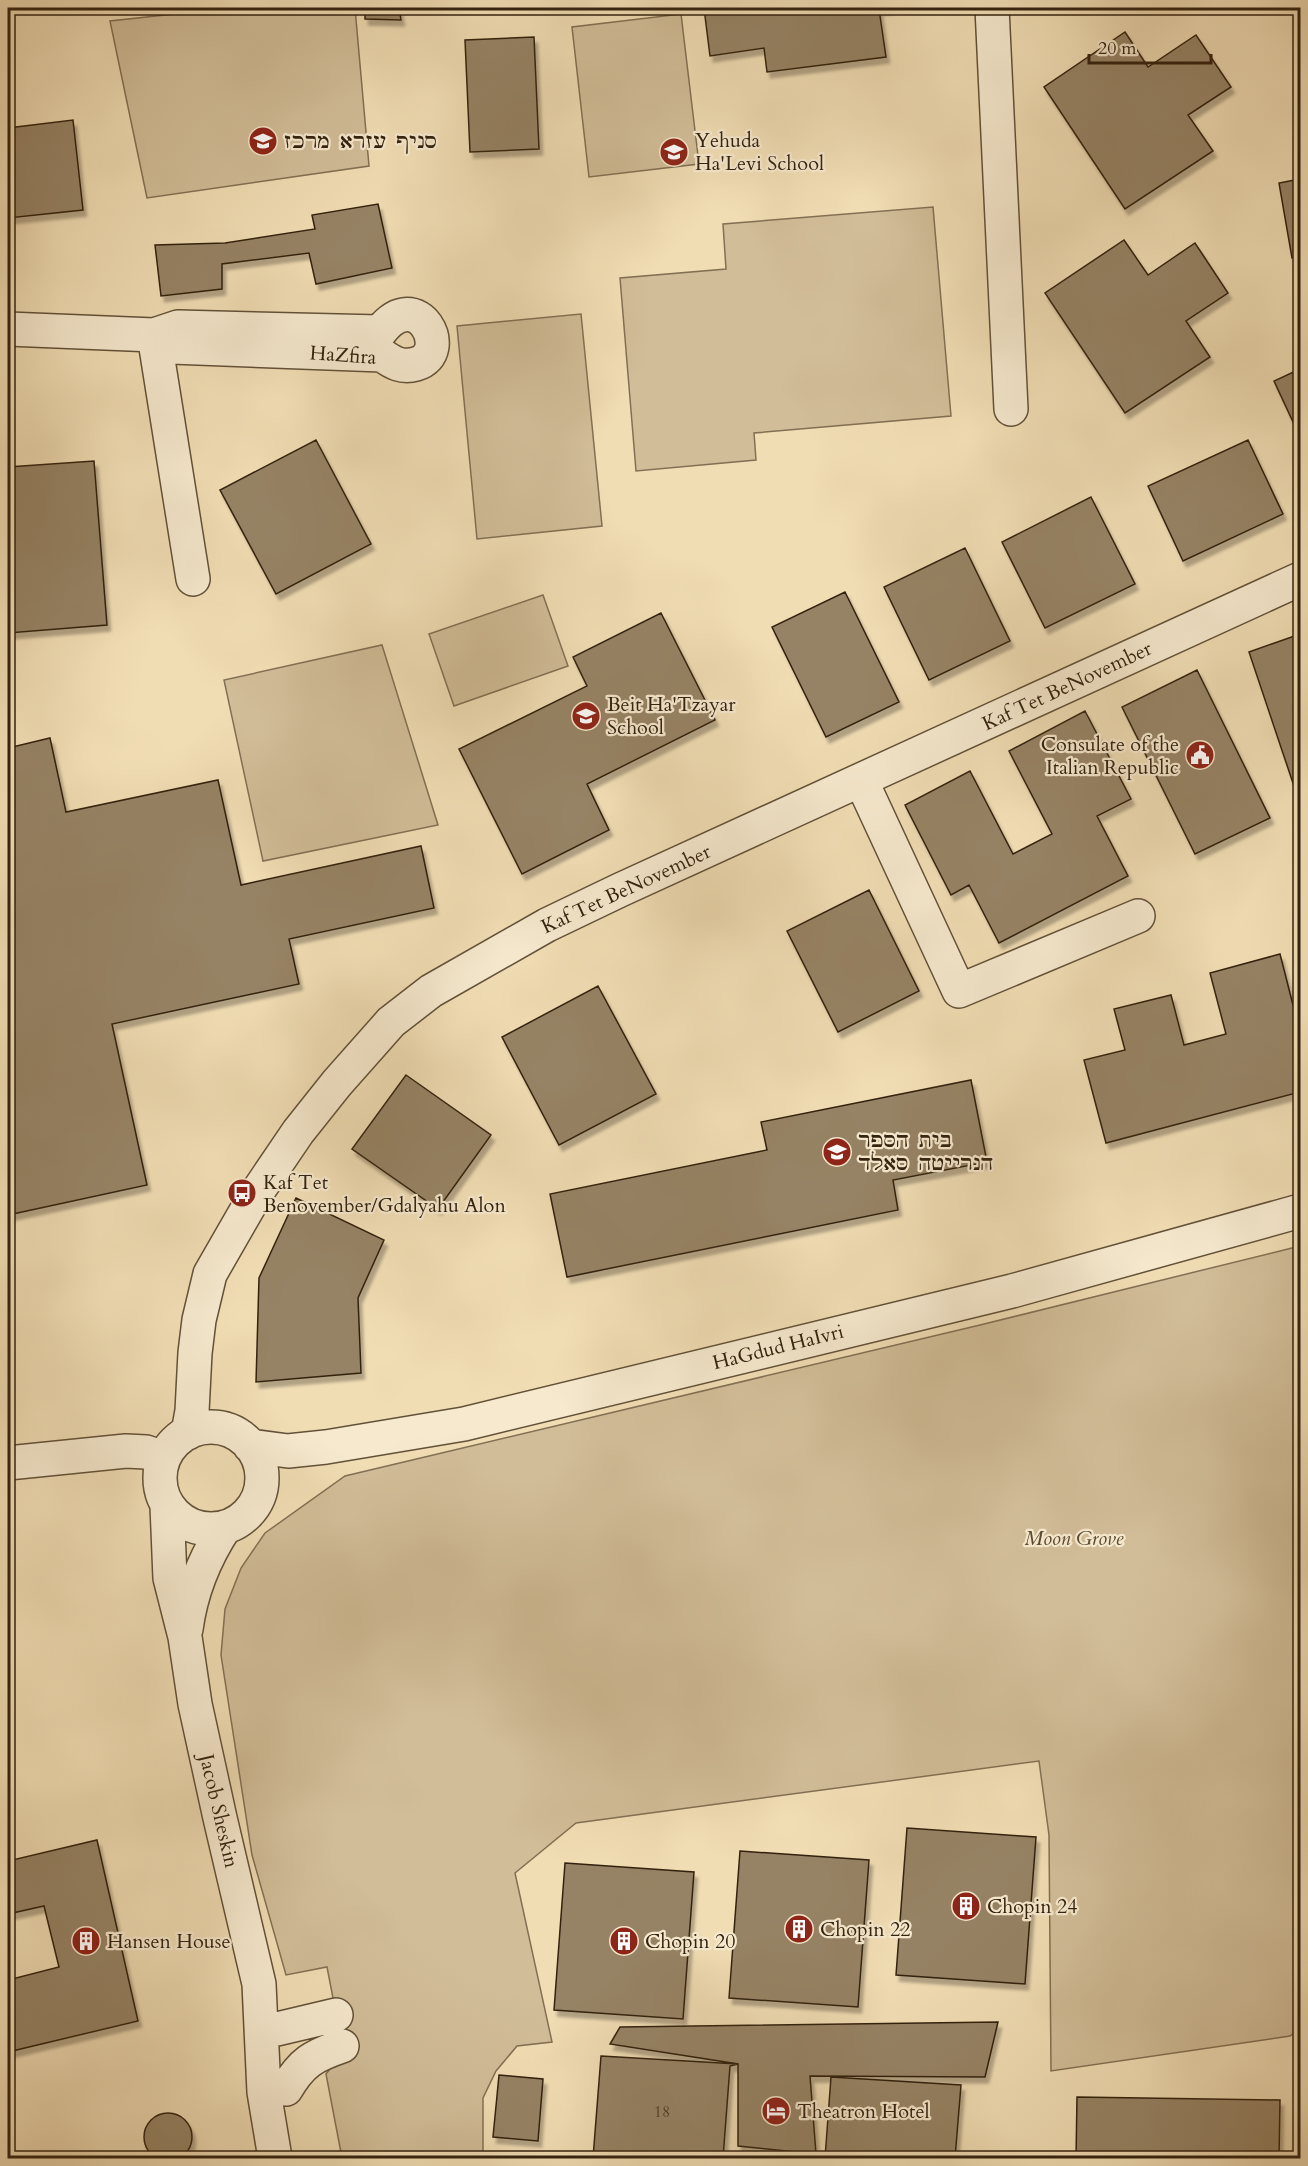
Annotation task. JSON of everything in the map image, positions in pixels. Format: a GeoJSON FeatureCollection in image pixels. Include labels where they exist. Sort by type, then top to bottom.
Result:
{"type":"FeatureCollection","features":[{"type":"Feature","properties":{"kind":"street"},"geometry":{"type":"LineString","coordinates":[[992,8],[1011,409]]}},
{"type":"Feature","properties":{"kind":"street","name":"HaZfira"},"geometry":{"type":"LineString","coordinates":[[8,329],[154,335],[178,327],[380,332],[387,323],[399,315],[415,315],[427,323],[433,337],[431,352],[421,363],[406,367],[382,355],[172,347],[154,335]]}},
{"type":"Feature","properties":{"kind":"street"},"geometry":{"type":"LineString","coordinates":[[154,335],[193,579]]}},
{"type":"Feature","properties":{"kind":"street","name":"Kaf Tet BeNovember"},"geometry":{"type":"LineString","coordinates":[[188,1433],[192,1411],[199,1320],[210,1274],[256,1194],[298,1132],[360,1055],[391,1022],[431,991],[547,926],[1300,579]]}},
{"type":"Feature","properties":{"kind":"street"},"geometry":{"type":"LineString","coordinates":[[861,780],[959,991],[1138,916]]}},
{"type":"Feature","properties":{"kind":"street","name":"HaGdud HaIvri"},"geometry":{"type":"LineString","coordinates":[[250,1446],[288,1451],[326,1447],[464,1424],[1012,1291],[1300,1211]]}},
{"type":"Feature","properties":{"kind":"street"},"geometry":{"type":"LineString","coordinates":[[204,1428],[222,1429],[237,1435],[250,1446],[259,1460],[262,1478],[259,1494],[252,1509],[240,1520],[225,1527],[209,1529],[193,1526],[178,1518],[167,1506],[160,1491],[159,1474],[164,1458],[173,1443],[188,1433],[204,1428]]}},
{"type":"Feature","properties":{"kind":"street"},"geometry":{"type":"LineString","coordinates":[[8,1462],[126,1451],[146,1452],[164,1458]]}},
{"type":"Feature","properties":{"kind":"street","name":"Jacob Sheskin"},"geometry":{"type":"LineString","coordinates":[[167,1506],[170,1578],[185,1637],[195,1704],[259,1984],[264,2092],[275,2158]]}},
{"type":"Feature","properties":{"kind":"street","name":"Jacob Sheskin"},"geometry":{"type":"LineString","coordinates":[[185,1637],[195,1585],[210,1550],[225,1527]]}},
{"type":"Feature","properties":{"kind":"street","name":"Jacob Sheskin"},"geometry":{"type":"LineString","coordinates":[[259,1984],[277,2029],[297,2158]]}},
{"type":"Feature","properties":{"kind":"street"},"geometry":{"type":"LineString","coordinates":[[277,2029],[339,2031],[297,2070],[286,2089]]}},
{"type":"Feature","properties":{"kind":"green space"},"geometry":{"type":"Polygon","coordinates":[[[230,8],[355,8],[369,166],[147,198],[110,21],[230,8]]]}},
{"type":"Feature","properties":{"kind":"green space"},"geometry":{"type":"Polygon","coordinates":[[[681,14],[699,164],[589,177],[572,27],[681,14]]]}},
{"type":"Feature","properties":{"kind":"green space"},"geometry":{"type":"Polygon","coordinates":[[[933,207],[951,416],[754,433],[756,460],[636,471],[620,278],[726,269],[723,224],[933,207]]]}},
{"type":"Feature","properties":{"kind":"green space"},"geometry":{"type":"Polygon","coordinates":[[[581,314],[602,526],[477,539],[457,326],[581,314]]]}},
{"type":"Feature","properties":{"kind":"green space"},"geometry":{"type":"Polygon","coordinates":[[[543,595],[568,666],[454,706],[429,634],[543,595]]]}},
{"type":"Feature","properties":{"kind":"green space"},"geometry":{"type":"Polygon","coordinates":[[[382,645],[438,825],[263,861],[224,680],[382,645]]]}},
{"type":"Feature","properties":{"kind":"green space","name":"Moon Grove"},"geometry":{"type":"Polygon","coordinates":[[[1300,1246],[1300,2029],[1290,2036],[1051,2071],[1049,1835],[1039,1761],[576,1823],[515,1873],[552,2042],[517,2046],[496,2071],[483,2098],[483,2158],[342,2158],[326,2074],[334,2064],[345,2060],[327,1967],[286,1975],[252,1855],[221,1655],[225,1609],[241,1568],[265,1533],[345,1476],[980,1325],[1300,1246]]]}},
{"type":"Feature","properties":{"kind":"building"},"geometry":{"type":"Polygon","coordinates":[[[365,8],[399,8],[401,20],[365,19],[365,8]]]}},
{"type":"Feature","properties":{"kind":"building"},"geometry":{"type":"Polygon","coordinates":[[[704,8],[889,8],[879,9],[886,57],[767,72],[764,48],[710,56],[704,8]]]}},
{"type":"Feature","properties":{"kind":"building"},"geometry":{"type":"Polygon","coordinates":[[[1125,32],[1148,67],[1196,35],[1231,87],[1188,115],[1213,151],[1125,209],[1044,87],[1125,32]]]}},
{"type":"Feature","properties":{"kind":"building"},"geometry":{"type":"Polygon","coordinates":[[[534,37],[539,149],[470,152],[465,40],[534,37]]]}},
{"type":"Feature","properties":{"kind":"building"},"geometry":{"type":"Polygon","coordinates":[[[73,120],[83,210],[8,218],[8,128],[73,120]]]}},
{"type":"Feature","properties":{"kind":"building"},"geometry":{"type":"Polygon","coordinates":[[[1300,179],[1300,257],[1292,258],[1279,183],[1300,179]]]}},
{"type":"Feature","properties":{"kind":"building","name":"סניף עזרא מרכז"},"geometry":{"type":"Polygon","coordinates":[[[378,204],[392,268],[316,284],[309,253],[222,264],[222,289],[161,296],[155,245],[225,243],[315,229],[312,215],[378,204]]]}},
{"type":"Feature","properties":{"kind":"building"},"geometry":{"type":"Polygon","coordinates":[[[1124,240],[1148,275],[1195,243],[1228,293],[1186,321],[1210,357],[1125,413],[1045,293],[1124,240]]]}},
{"type":"Feature","properties":{"kind":"building"},"geometry":{"type":"Polygon","coordinates":[[[1300,369],[1300,437],[1274,381],[1300,369]]]}},
{"type":"Feature","properties":{"kind":"building"},"geometry":{"type":"Polygon","coordinates":[[[316,440],[371,544],[276,594],[220,490],[316,440]]]}},
{"type":"Feature","properties":{"kind":"building"},"geometry":{"type":"Polygon","coordinates":[[[1248,440],[1283,514],[1183,561],[1148,486],[1248,440]]]}},
{"type":"Feature","properties":{"kind":"building"},"geometry":{"type":"Polygon","coordinates":[[[94,461],[107,625],[8,633],[8,467],[94,461]]]}},
{"type":"Feature","properties":{"kind":"building"},"geometry":{"type":"Polygon","coordinates":[[[1091,497],[1135,584],[1045,628],[1002,542],[1091,497]]]}},
{"type":"Feature","properties":{"kind":"building"},"geometry":{"type":"Polygon","coordinates":[[[965,548],[1010,641],[929,680],[884,587],[965,548]]]}},
{"type":"Feature","properties":{"kind":"building"},"geometry":{"type":"Polygon","coordinates":[[[845,592],[899,702],[826,737],[772,627],[845,592]]]}},
{"type":"Feature","properties":{"kind":"building"},"geometry":{"type":"Polygon","coordinates":[[[661,613],[715,720],[587,784],[609,830],[522,874],[459,749],[587,686],[573,657],[661,613]]]}},
{"type":"Feature","properties":{"kind":"building"},"geometry":{"type":"Polygon","coordinates":[[[1300,634],[1300,804],[1249,652],[1300,634]]]}},
{"type":"Feature","properties":{"kind":"building"},"geometry":{"type":"Polygon","coordinates":[[[1197,670],[1270,818],[1195,854],[1122,707],[1197,670]]]}},
{"type":"Feature","properties":{"kind":"building"},"geometry":{"type":"Polygon","coordinates":[[[1085,711],[1131,799],[1097,816],[1128,876],[999,943],[969,885],[951,895],[905,805],[970,771],[1013,854],[1052,834],[1009,751],[1085,711]]]}},
{"type":"Feature","properties":{"kind":"building"},"geometry":{"type":"Polygon","coordinates":[[[50,738],[66,812],[218,780],[241,885],[421,846],[434,908],[289,939],[299,984],[112,1024],[147,1185],[8,1215],[8,748],[50,738]]]}},
{"type":"Feature","properties":{"kind":"building"},"geometry":{"type":"Polygon","coordinates":[[[869,890],[919,991],[838,1032],[787,931],[869,890]]]}},
{"type":"Feature","properties":{"kind":"building"},"geometry":{"type":"Polygon","coordinates":[[[1280,954],[1293,1005],[1300,1003],[1300,1092],[1106,1143],[1084,1060],[1125,1050],[1114,1009],[1171,995],[1184,1045],[1226,1034],[1210,973],[1280,954]]]}},
{"type":"Feature","properties":{"kind":"building"},"geometry":{"type":"Polygon","coordinates":[[[598,986],[656,1094],[559,1145],[502,1037],[598,986]]]}},
{"type":"Feature","properties":{"kind":"building"},"geometry":{"type":"Polygon","coordinates":[[[406,1075],[491,1135],[438,1209],[352,1149],[406,1075]]]}},
{"type":"Feature","properties":{"kind":"building"},"geometry":{"type":"Polygon","coordinates":[[[971,1080],[987,1162],[893,1180],[898,1210],[567,1277],[550,1194],[767,1150],[761,1122],[971,1080]]]}},
{"type":"Feature","properties":{"kind":"building"},"geometry":{"type":"Polygon","coordinates":[[[296,1198],[384,1240],[358,1298],[361,1373],[256,1382],[259,1278],[296,1198]]]}},
{"type":"Feature","properties":{"kind":"building","name":"Chopin 24"},"geometry":{"type":"Polygon","coordinates":[[[907,1828],[1036,1837],[1025,1984],[896,1975],[907,1828]]]}},
{"type":"Feature","properties":{"kind":"building","name":"Hansen House"},"geometry":{"type":"Polygon","coordinates":[[[97,1840],[138,2021],[8,2052],[8,1980],[59,1967],[44,1906],[8,1914],[8,1861],[97,1840]]]}},
{"type":"Feature","properties":{"kind":"building","name":"Chopin 22"},"geometry":{"type":"Polygon","coordinates":[[[740,1851],[869,1860],[858,2007],[729,1998],[740,1851]]]}},
{"type":"Feature","properties":{"kind":"building","name":"Chopin 20"},"geometry":{"type":"Polygon","coordinates":[[[565,1863],[694,1872],[683,2019],[554,2010],[565,1863]]]}},
{"type":"Feature","properties":{"kind":"building","name":"Theatron Hotel"},"geometry":{"type":"Polygon","coordinates":[[[998,2022],[985,2077],[810,2076],[816,2154],[738,2146],[738,2064],[610,2044],[620,2027],[998,2022]]]}},
{"type":"Feature","properties":{"kind":"building"},"geometry":{"type":"Polygon","coordinates":[[[601,2056],[738,2064],[730,2066],[723,2158],[593,2158],[601,2056]]]}},
{"type":"Feature","properties":{"kind":"building"},"geometry":{"type":"Polygon","coordinates":[[[499,2075],[543,2079],[538,2141],[493,2137],[499,2075]]]}},
{"type":"Feature","properties":{"kind":"building","name":"Theatron Hotel"},"geometry":{"type":"Polygon","coordinates":[[[831,2077],[961,2085],[955,2158],[825,2158],[831,2077]]]}},
{"type":"Feature","properties":{"kind":"building"},"geometry":{"type":"Polygon","coordinates":[[[1077,2097],[1280,2100],[1279,2158],[1076,2158],[1077,2097]]]}},
{"type":"Feature","properties":{"kind":"building"},"geometry":{"type":"Polygon","coordinates":[[[163,2113],[173,2113],[185,2120],[192,2132],[192,2142],[185,2154],[173,2161],[163,2161],[148,2150],[144,2142],[144,2132],[155,2117],[163,2113]]]}},
{"type":"Feature","properties":{"kind":"place","name":"סניף עזרא מרכז"},"geometry":{"type":"Point","coordinates":[263,141]}},
{"type":"Feature","properties":{"kind":"place","name":"Yehuda Ha'Levi School"},"geometry":{"type":"Point","coordinates":[674,152]}},
{"type":"Feature","properties":{"kind":"place","name":"Beit Ha'Tzayar School"},"geometry":{"type":"Point","coordinates":[586,716]}},
{"type":"Feature","properties":{"kind":"place","name":"Consulate of the Italian Republic"},"geometry":{"type":"Point","coordinates":[1200,755]}},
{"type":"Feature","properties":{"kind":"place","name":"בית הספר הנרייטה סאלד"},"geometry":{"type":"Point","coordinates":[837,1152]}},
{"type":"Feature","properties":{"kind":"place","name":"Kaf Tet Benovember/Gdalyahu Alon"},"geometry":{"type":"Point","coordinates":[242,1193]}},
{"type":"Feature","properties":{"kind":"place","name":"Chopin 24"},"geometry":{"type":"Point","coordinates":[966,1906]}},
{"type":"Feature","properties":{"kind":"place","name":"Chopin 22"},"geometry":{"type":"Point","coordinates":[799,1929]}},
{"type":"Feature","properties":{"kind":"place","name":"Hansen House"},"geometry":{"type":"Point","coordinates":[86,1941]}},
{"type":"Feature","properties":{"kind":"place","name":"Chopin 20"},"geometry":{"type":"Point","coordinates":[624,1941]}},
{"type":"Feature","properties":{"kind":"place","name":"Theatron Hotel"},"geometry":{"type":"Point","coordinates":[776,2111]}}]}
